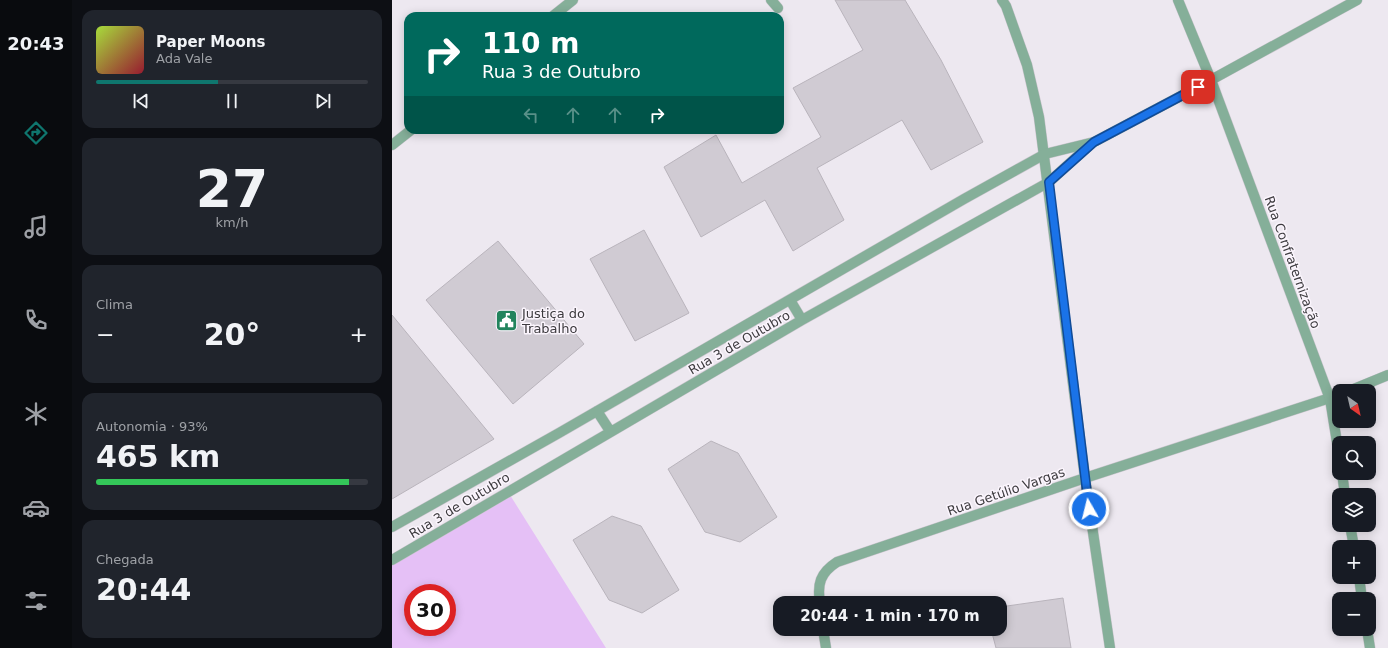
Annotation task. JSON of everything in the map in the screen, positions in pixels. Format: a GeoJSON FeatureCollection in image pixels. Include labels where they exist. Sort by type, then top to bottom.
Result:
{"type":"FeatureCollection","features":[{"type":"Feature","properties":{"kind":"street"},"geometry":{"type":"LineString","coordinates":[[558,12],[573,0]]}},
{"type":"Feature","properties":{"kind":"street"},"geometry":{"type":"LineString","coordinates":[[771,0],[778,8]]}},
{"type":"Feature","properties":{"kind":"street"},"geometry":{"type":"LineString","coordinates":[[1002,0],[1006,6],[1026,65],[1040,117],[1085,478],[1110,648]]}},
{"type":"Feature","properties":{"kind":"street","name":"Rua Confraternização"},"geometry":{"type":"LineString","coordinates":[[1178,0],[1211,80],[1332,392]]}},
{"type":"Feature","properties":{"kind":"street","name":"Rua 3 de Outubro"},"geometry":{"type":"LineString","coordinates":[[392,560],[802,320],[1049,182],[1094,142],[1357,0]]}},
{"type":"Feature","properties":{"kind":"street"},"geometry":{"type":"LineString","coordinates":[[392,145],[406,134]]}},
{"type":"Feature","properties":{"kind":"street","name":"Rua 3 de Outubro"},"geometry":{"type":"LineString","coordinates":[[392,527],[1045,154],[1094,142]]}},
{"type":"Feature","properties":{"kind":"street"},"geometry":{"type":"LineString","coordinates":[[790,300],[802,320]]}},
{"type":"Feature","properties":{"kind":"street"},"geometry":{"type":"LineString","coordinates":[[1367,384],[1388,375]]}},
{"type":"Feature","properties":{"kind":"street","name":"Rua Getúlio Vargas"},"geometry":{"type":"LineString","coordinates":[[819,596],[819,581],[828,568],[837,562],[1085,478],[1332,398]]}},
{"type":"Feature","properties":{"kind":"street"},"geometry":{"type":"LineString","coordinates":[[597,411],[610,431]]}},
{"type":"Feature","properties":{"kind":"street"},"geometry":{"type":"LineString","coordinates":[[824,636],[826,648]]}},
{"type":"Feature","properties":{"kind":"street"},"geometry":{"type":"LineString","coordinates":[[1368,636],[1370,648]]}},
{"type":"Feature","properties":{"kind":"shaded area"},"geometry":{"type":"Polygon","coordinates":[[[510,495],[606,648],[392,648],[392,564],[510,495]]]}},
{"type":"Feature","properties":{"kind":"building"},"geometry":{"type":"Polygon","coordinates":[[[835,0],[905,0],[941,60],[983,142],[931,170],[902,120],[817,168],[844,220],[793,251],[765,200],[701,237],[664,167],[716,135],[742,183],[821,137],[793,88],[863,50],[835,0]]]}},
{"type":"Feature","properties":{"kind":"building"},"geometry":{"type":"Polygon","coordinates":[[[644,230],[689,313],[635,341],[590,259],[644,230]]]}},
{"type":"Feature","properties":{"kind":"building"},"geometry":{"type":"Polygon","coordinates":[[[498,241],[584,344],[513,404],[426,300],[498,241]]]}},
{"type":"Feature","properties":{"kind":"building"},"geometry":{"type":"Polygon","coordinates":[[[392,315],[494,439],[392,499],[392,315]]]}},
{"type":"Feature","properties":{"kind":"building"},"geometry":{"type":"Polygon","coordinates":[[[711,441],[738,453],[777,517],[740,542],[705,532],[668,469],[711,441]]]}},
{"type":"Feature","properties":{"kind":"building"},"geometry":{"type":"Polygon","coordinates":[[[612,516],[641,526],[679,590],[642,613],[609,600],[573,540],[612,516]]]}},
{"type":"Feature","properties":{"kind":"building"},"geometry":{"type":"Polygon","coordinates":[[[1063,598],[1071,648],[996,648],[993,636],[1007,636],[1007,606],[1063,598]]]}},
{"type":"Feature","properties":{"kind":"place","name":"Justiça do Trabalho"},"geometry":{"type":"Point","coordinates":[507,320]}},
{"type":"Feature","properties":{"kind":"route"},"geometry":{"type":"LineString","coordinates":[[1089,509],[1049,182],[1094,142],[1198,87]]}}]}
